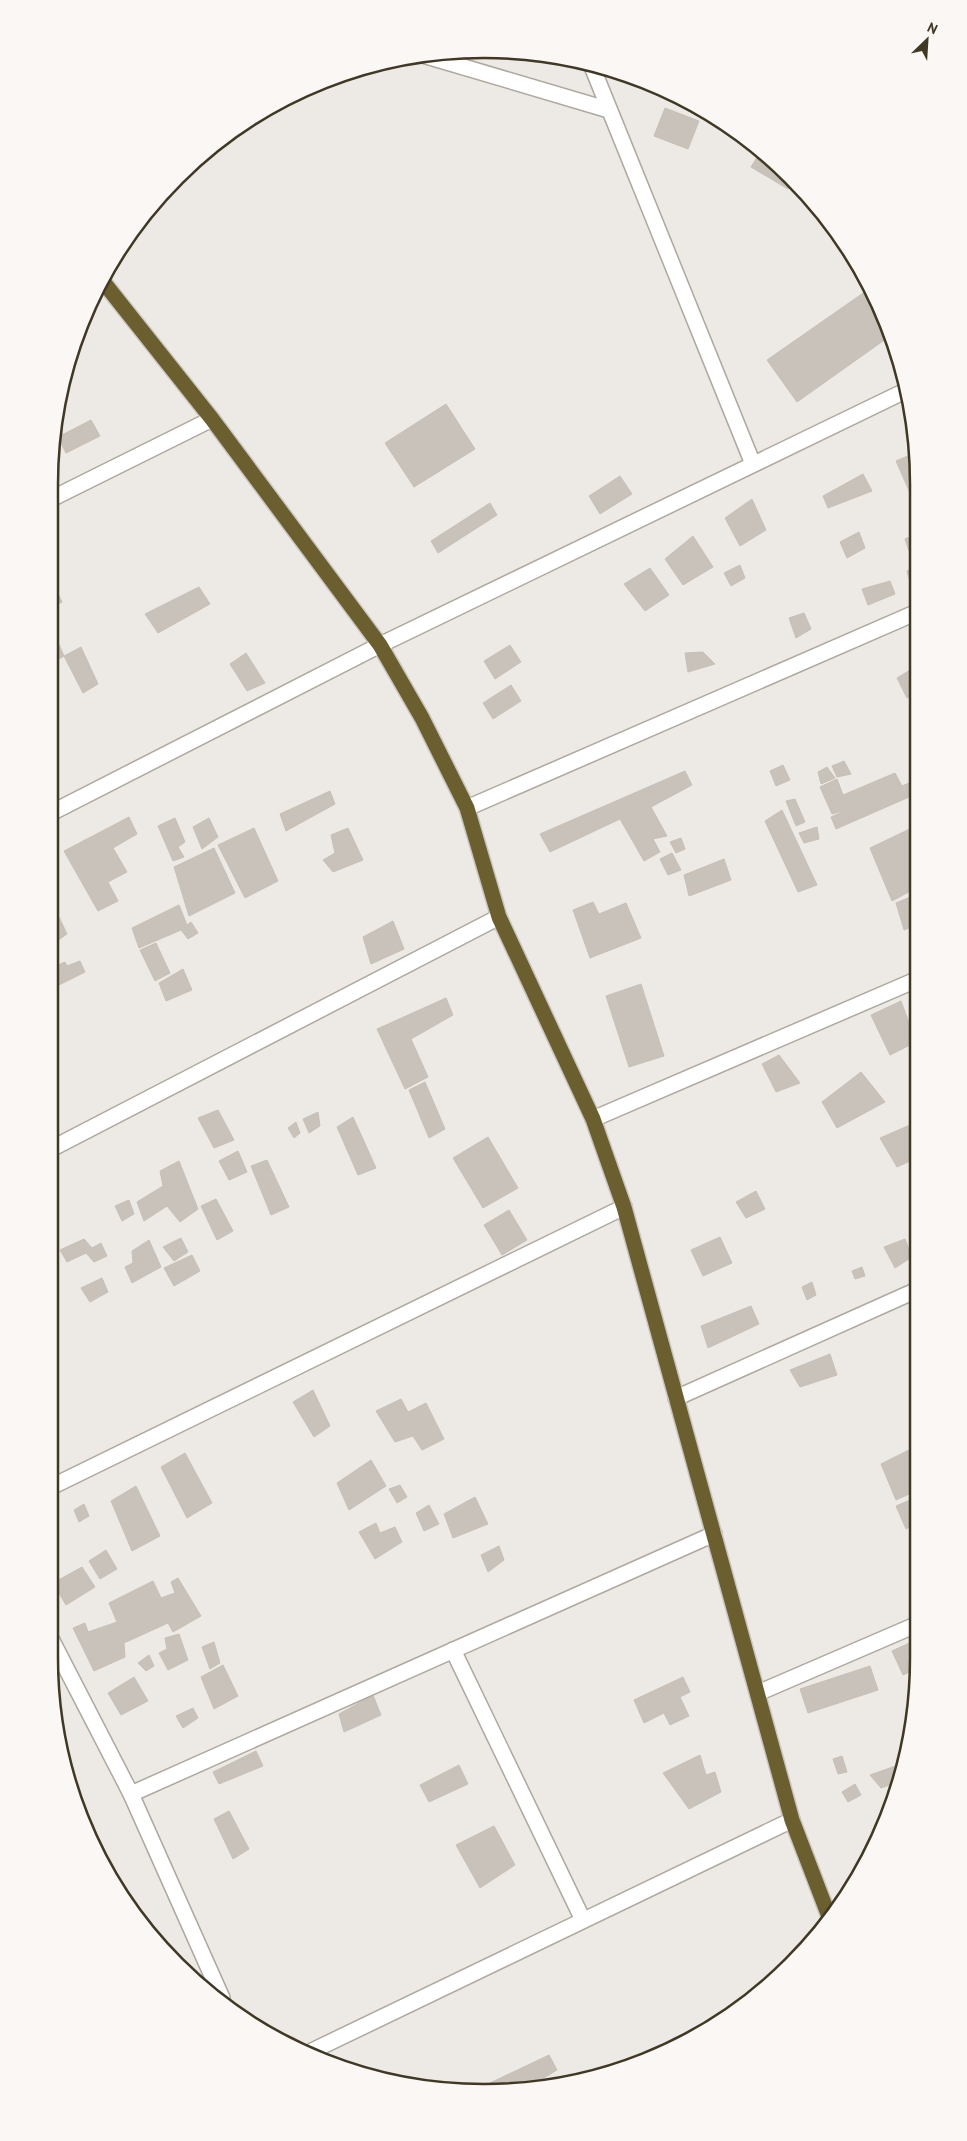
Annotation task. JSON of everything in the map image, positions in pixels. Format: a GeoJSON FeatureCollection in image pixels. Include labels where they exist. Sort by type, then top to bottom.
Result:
{"type":"FeatureCollection","features":[{"type":"Feature","properties":{"kind":"highway"},"geometry":{"type":"LineString","coordinates":[[106,286],[212,419],[380,645],[422,718],[466,808],[499,917],[593,1120],[624,1208],[792,1820],[826,1910]]}},
{"type":"Feature","properties":{"kind":"street"},"geometry":{"type":"LineString","coordinates":[[439,60],[609,110]]}},
{"type":"Feature","properties":{"kind":"street"},"geometry":{"type":"LineString","coordinates":[[594,72],[753,464]]}},
{"type":"Feature","properties":{"kind":"street"},"geometry":{"type":"LineString","coordinates":[[58,809],[380,645],[900,394]]}},
{"type":"Feature","properties":{"kind":"street"},"geometry":{"type":"LineString","coordinates":[[58,496],[212,419]]}},
{"type":"Feature","properties":{"kind":"street"},"geometry":{"type":"LineString","coordinates":[[466,808],[910,615]]}},
{"type":"Feature","properties":{"kind":"street"},"geometry":{"type":"LineString","coordinates":[[58,1145],[499,917]]}},
{"type":"Feature","properties":{"kind":"street"},"geometry":{"type":"LineString","coordinates":[[593,1120],[910,983]]}},
{"type":"Feature","properties":{"kind":"street"},"geometry":{"type":"LineString","coordinates":[[58,1484],[624,1208]]}},
{"type":"Feature","properties":{"kind":"street"},"geometry":{"type":"LineString","coordinates":[[676,1398],[910,1293]]}},
{"type":"Feature","properties":{"kind":"street"},"geometry":{"type":"LineString","coordinates":[[131,1794],[714,1534]]}},
{"type":"Feature","properties":{"kind":"street"},"geometry":{"type":"LineString","coordinates":[[758,1693],[910,1627]]}},
{"type":"Feature","properties":{"kind":"street"},"geometry":{"type":"LineString","coordinates":[[453,1650],[583,1920]]}},
{"type":"Feature","properties":{"kind":"street"},"geometry":{"type":"LineString","coordinates":[[58,1652],[131,1794],[219,1991]]}},
{"type":"Feature","properties":{"kind":"street"},"geometry":{"type":"LineString","coordinates":[[316,2049],[792,1820]]}},
{"type":"Feature","properties":{"kind":"building"},"geometry":{"type":"Polygon","coordinates":[[[665,108],[699,121],[688,149],[654,136],[665,108]]]}},
{"type":"Feature","properties":{"kind":"building"},"geometry":{"type":"Polygon","coordinates":[[[757,157],[789,187],[788,189],[751,167],[757,157]]]}},
{"type":"Feature","properties":{"kind":"building"},"geometry":{"type":"Polygon","coordinates":[[[864,292],[884,340],[797,402],[767,360],[864,292]]]}},
{"type":"Feature","properties":{"kind":"building"},"geometry":{"type":"Polygon","coordinates":[[[446,404],[475,449],[414,487],[385,443],[446,404]]]}},
{"type":"Feature","properties":{"kind":"building"},"geometry":{"type":"Polygon","coordinates":[[[91,420],[100,436],[66,453],[60,440],[60,436],[91,420]]]}},
{"type":"Feature","properties":{"kind":"building"},"geometry":{"type":"Polygon","coordinates":[[[909,456],[910,493],[896,461],[909,456]]]}},
{"type":"Feature","properties":{"kind":"building"},"geometry":{"type":"Polygon","coordinates":[[[863,474],[872,491],[828,508],[823,496],[863,474]]]}},
{"type":"Feature","properties":{"kind":"building"},"geometry":{"type":"Polygon","coordinates":[[[620,476],[632,494],[600,514],[589,496],[620,476]]]}},
{"type":"Feature","properties":{"kind":"building"},"geometry":{"type":"Polygon","coordinates":[[[752,499],[766,530],[740,546],[725,518],[752,499]]]}},
{"type":"Feature","properties":{"kind":"building"},"geometry":{"type":"Polygon","coordinates":[[[490,503],[497,515],[438,553],[431,541],[490,503]]]}},
{"type":"Feature","properties":{"kind":"building"},"geometry":{"type":"Polygon","coordinates":[[[859,532],[865,548],[847,558],[840,542],[859,532]]]}},
{"type":"Feature","properties":{"kind":"building"},"geometry":{"type":"Polygon","coordinates":[[[693,536],[713,567],[683,585],[665,559],[693,536]]]}},
{"type":"Feature","properties":{"kind":"building"},"geometry":{"type":"Polygon","coordinates":[[[910,537],[910,551],[909,551],[905,539],[910,537]]]}},
{"type":"Feature","properties":{"kind":"building"},"geometry":{"type":"Polygon","coordinates":[[[740,565],[745,578],[731,586],[724,573],[740,565]]]}},
{"type":"Feature","properties":{"kind":"building"},"geometry":{"type":"Polygon","coordinates":[[[650,568],[669,595],[645,611],[624,584],[650,568]]]}},
{"type":"Feature","properties":{"kind":"building"},"geometry":{"type":"Polygon","coordinates":[[[910,570],[910,582],[907,571],[910,570]]]}},
{"type":"Feature","properties":{"kind":"building"},"geometry":{"type":"Polygon","coordinates":[[[890,581],[895,594],[868,605],[862,589],[890,581]]]}},
{"type":"Feature","properties":{"kind":"building"},"geometry":{"type":"Polygon","coordinates":[[[199,587],[210,604],[158,633],[145,614],[199,587]]]}},
{"type":"Feature","properties":{"kind":"building"},"geometry":{"type":"Polygon","coordinates":[[[58,594],[62,602],[58,604],[58,594]]]}},
{"type":"Feature","properties":{"kind":"building"},"geometry":{"type":"Polygon","coordinates":[[[804,613],[811,629],[796,638],[789,618],[804,613]]]}},
{"type":"Feature","properties":{"kind":"building"},"geometry":{"type":"Polygon","coordinates":[[[58,642],[64,656],[58,660],[58,642]]]}},
{"type":"Feature","properties":{"kind":"building"},"geometry":{"type":"Polygon","coordinates":[[[510,645],[521,662],[495,679],[484,661],[510,645]]]}},
{"type":"Feature","properties":{"kind":"building"},"geometry":{"type":"Polygon","coordinates":[[[81,647],[98,684],[83,693],[64,656],[81,647]]]}},
{"type":"Feature","properties":{"kind":"building"},"geometry":{"type":"Polygon","coordinates":[[[703,652],[715,664],[688,672],[685,653],[703,652]]]}},
{"type":"Feature","properties":{"kind":"building"},"geometry":{"type":"Polygon","coordinates":[[[246,653],[265,683],[247,691],[230,664],[246,653]]]}},
{"type":"Feature","properties":{"kind":"building"},"geometry":{"type":"Polygon","coordinates":[[[910,670],[910,696],[907,698],[897,678],[910,670]]]}},
{"type":"Feature","properties":{"kind":"building"},"geometry":{"type":"Polygon","coordinates":[[[511,685],[521,701],[493,719],[483,703],[511,685]]]}},
{"type":"Feature","properties":{"kind":"building"},"geometry":{"type":"Polygon","coordinates":[[[844,761],[851,774],[837,777],[832,766],[844,761]]]}},
{"type":"Feature","properties":{"kind":"building"},"geometry":{"type":"Polygon","coordinates":[[[783,765],[790,780],[776,786],[770,771],[783,765]]]}},
{"type":"Feature","properties":{"kind":"building"},"geometry":{"type":"Polygon","coordinates":[[[827,767],[835,778],[821,784],[818,772],[827,767]]]}},
{"type":"Feature","properties":{"kind":"building"},"geometry":{"type":"Polygon","coordinates":[[[685,771],[692,785],[651,807],[667,836],[653,839],[660,852],[644,861],[620,819],[550,852],[540,834],[685,771]]]}},
{"type":"Feature","properties":{"kind":"building"},"geometry":{"type":"Polygon","coordinates":[[[895,773],[902,786],[910,783],[910,797],[836,829],[831,817],[847,810],[832,814],[820,787],[837,779],[843,795],[895,773]]]}},
{"type":"Feature","properties":{"kind":"building"},"geometry":{"type":"Polygon","coordinates":[[[330,791],[335,804],[286,831],[280,814],[330,791]]]}},
{"type":"Feature","properties":{"kind":"building"},"geometry":{"type":"Polygon","coordinates":[[[795,799],[805,822],[796,826],[786,801],[795,799]]]}},
{"type":"Feature","properties":{"kind":"building"},"geometry":{"type":"Polygon","coordinates":[[[782,810],[817,885],[798,892],[765,821],[782,810]]]}},
{"type":"Feature","properties":{"kind":"building"},"geometry":{"type":"Polygon","coordinates":[[[129,817],[137,834],[113,848],[127,872],[108,882],[118,901],[98,911],[64,851],[129,817]]]}},
{"type":"Feature","properties":{"kind":"building"},"geometry":{"type":"Polygon","coordinates":[[[175,818],[185,842],[178,847],[184,857],[173,861],[158,826],[175,818]]]}},
{"type":"Feature","properties":{"kind":"building"},"geometry":{"type":"Polygon","coordinates":[[[209,818],[218,837],[202,849],[193,827],[209,818]]]}},
{"type":"Feature","properties":{"kind":"building"},"geometry":{"type":"Polygon","coordinates":[[[817,827],[819,839],[804,843],[799,833],[817,827]]]}},
{"type":"Feature","properties":{"kind":"building"},"geometry":{"type":"Polygon","coordinates":[[[254,828],[278,881],[245,898],[218,845],[254,828]]]}},
{"type":"Feature","properties":{"kind":"building"},"geometry":{"type":"Polygon","coordinates":[[[348,828],[363,860],[333,872],[323,860],[335,853],[331,835],[348,828]]]}},
{"type":"Feature","properties":{"kind":"building"},"geometry":{"type":"Polygon","coordinates":[[[910,829],[910,891],[892,901],[870,848],[910,829]]]}},
{"type":"Feature","properties":{"kind":"building"},"geometry":{"type":"Polygon","coordinates":[[[681,838],[685,849],[676,853],[670,842],[681,838]]]}},
{"type":"Feature","properties":{"kind":"building"},"geometry":{"type":"Polygon","coordinates":[[[214,848],[235,893],[189,916],[174,867],[214,848]]]}},
{"type":"Feature","properties":{"kind":"building"},"geometry":{"type":"Polygon","coordinates":[[[672,853],[681,870],[668,875],[660,859],[672,853]]]}},
{"type":"Feature","properties":{"kind":"building"},"geometry":{"type":"Polygon","coordinates":[[[724,859],[731,880],[689,896],[684,875],[724,859]]]}},
{"type":"Feature","properties":{"kind":"building"},"geometry":{"type":"Polygon","coordinates":[[[910,897],[910,928],[904,930],[896,903],[910,897]]]}},
{"type":"Feature","properties":{"kind":"building"},"geometry":{"type":"Polygon","coordinates":[[[593,902],[599,914],[626,903],[641,938],[590,958],[573,910],[593,902]]]}},
{"type":"Feature","properties":{"kind":"building"},"geometry":{"type":"Polygon","coordinates":[[[179,905],[187,925],[191,922],[198,933],[188,939],[181,930],[139,948],[132,928],[179,905]]]}},
{"type":"Feature","properties":{"kind":"building"},"geometry":{"type":"Polygon","coordinates":[[[58,915],[67,934],[58,940],[58,915]]]}},
{"type":"Feature","properties":{"kind":"building"},"geometry":{"type":"Polygon","coordinates":[[[393,921],[404,949],[371,964],[363,937],[393,921]]]}},
{"type":"Feature","properties":{"kind":"building"},"geometry":{"type":"Polygon","coordinates":[[[156,943],[170,973],[155,981],[140,950],[156,943]]]}},
{"type":"Feature","properties":{"kind":"building"},"geometry":{"type":"Polygon","coordinates":[[[80,961],[85,972],[58,986],[58,965],[65,962],[67,966],[80,961]]]}},
{"type":"Feature","properties":{"kind":"building"},"geometry":{"type":"Polygon","coordinates":[[[183,969],[192,990],[166,1001],[159,983],[183,969]]]}},
{"type":"Feature","properties":{"kind":"building"},"geometry":{"type":"Polygon","coordinates":[[[641,984],[664,1056],[629,1067],[606,996],[641,984]]]}},
{"type":"Feature","properties":{"kind":"building"},"geometry":{"type":"Polygon","coordinates":[[[446,998],[453,1015],[411,1039],[428,1077],[405,1089],[377,1029],[446,998]]]}},
{"type":"Feature","properties":{"kind":"building"},"geometry":{"type":"Polygon","coordinates":[[[901,1001],[910,1026],[910,1045],[890,1055],[871,1015],[901,1001]]]}},
{"type":"Feature","properties":{"kind":"building"},"geometry":{"type":"Polygon","coordinates":[[[779,1055],[800,1083],[776,1092],[762,1064],[779,1055]]]}},
{"type":"Feature","properties":{"kind":"building"},"geometry":{"type":"Polygon","coordinates":[[[861,1072],[885,1102],[837,1128],[822,1102],[861,1072]]]}},
{"type":"Feature","properties":{"kind":"building"},"geometry":{"type":"Polygon","coordinates":[[[425,1082],[445,1129],[429,1138],[409,1090],[425,1082]]]}},
{"type":"Feature","properties":{"kind":"building"},"geometry":{"type":"Polygon","coordinates":[[[218,1110],[234,1140],[214,1148],[198,1118],[218,1110]]]}},
{"type":"Feature","properties":{"kind":"building"},"geometry":{"type":"Polygon","coordinates":[[[318,1112],[320,1126],[309,1133],[303,1119],[318,1112]]]}},
{"type":"Feature","properties":{"kind":"building"},"geometry":{"type":"Polygon","coordinates":[[[353,1117],[376,1168],[358,1175],[337,1127],[353,1117]]]}},
{"type":"Feature","properties":{"kind":"building"},"geometry":{"type":"Polygon","coordinates":[[[296,1122],[300,1133],[294,1138],[288,1128],[296,1122]]]}},
{"type":"Feature","properties":{"kind":"building"},"geometry":{"type":"Polygon","coordinates":[[[910,1125],[910,1161],[897,1167],[880,1138],[910,1125]]]}},
{"type":"Feature","properties":{"kind":"building"},"geometry":{"type":"Polygon","coordinates":[[[488,1137],[518,1188],[483,1208],[453,1158],[488,1137]]]}},
{"type":"Feature","properties":{"kind":"building"},"geometry":{"type":"Polygon","coordinates":[[[238,1151],[247,1172],[229,1180],[219,1161],[238,1151]]]}},
{"type":"Feature","properties":{"kind":"building"},"geometry":{"type":"Polygon","coordinates":[[[267,1160],[289,1207],[271,1215],[251,1166],[267,1160]]]}},
{"type":"Feature","properties":{"kind":"building"},"geometry":{"type":"Polygon","coordinates":[[[179,1161],[198,1209],[180,1222],[167,1206],[144,1221],[137,1202],[163,1186],[160,1171],[179,1161]]]}},
{"type":"Feature","properties":{"kind":"building"},"geometry":{"type":"Polygon","coordinates":[[[756,1191],[765,1209],[746,1218],[736,1202],[756,1191]]]}},
{"type":"Feature","properties":{"kind":"building"},"geometry":{"type":"Polygon","coordinates":[[[216,1199],[233,1231],[217,1240],[201,1206],[216,1199]]]}},
{"type":"Feature","properties":{"kind":"building"},"geometry":{"type":"Polygon","coordinates":[[[129,1200],[134,1214],[122,1221],[115,1206],[129,1200]]]}},
{"type":"Feature","properties":{"kind":"building"},"geometry":{"type":"Polygon","coordinates":[[[509,1210],[527,1240],[502,1255],[484,1225],[509,1210]]]}},
{"type":"Feature","properties":{"kind":"building"},"geometry":{"type":"Polygon","coordinates":[[[720,1237],[732,1263],[703,1276],[691,1250],[720,1237]]]}},
{"type":"Feature","properties":{"kind":"building"},"geometry":{"type":"Polygon","coordinates":[[[181,1238],[188,1252],[174,1261],[163,1247],[181,1238]]]}},
{"type":"Feature","properties":{"kind":"building"},"geometry":{"type":"Polygon","coordinates":[[[84,1239],[92,1248],[101,1243],[107,1256],[94,1262],[86,1253],[67,1262],[60,1250],[84,1239]]]}},
{"type":"Feature","properties":{"kind":"building"},"geometry":{"type":"Polygon","coordinates":[[[905,1239],[910,1252],[910,1258],[895,1268],[884,1247],[905,1239]]]}},
{"type":"Feature","properties":{"kind":"building"},"geometry":{"type":"Polygon","coordinates":[[[149,1240],[161,1267],[132,1283],[125,1267],[133,1263],[132,1251],[149,1240]]]}},
{"type":"Feature","properties":{"kind":"building"},"geometry":{"type":"Polygon","coordinates":[[[192,1255],[200,1271],[174,1286],[164,1268],[192,1255]]]}},
{"type":"Feature","properties":{"kind":"building"},"geometry":{"type":"Polygon","coordinates":[[[862,1267],[865,1276],[855,1279],[852,1271],[862,1267]]]}},
{"type":"Feature","properties":{"kind":"building"},"geometry":{"type":"Polygon","coordinates":[[[102,1278],[108,1292],[90,1302],[81,1288],[102,1278]]]}},
{"type":"Feature","properties":{"kind":"building"},"geometry":{"type":"Polygon","coordinates":[[[812,1282],[816,1295],[807,1300],[802,1287],[812,1282]]]}},
{"type":"Feature","properties":{"kind":"building"},"geometry":{"type":"Polygon","coordinates":[[[751,1306],[759,1324],[708,1348],[701,1326],[751,1306]]]}},
{"type":"Feature","properties":{"kind":"building"},"geometry":{"type":"Polygon","coordinates":[[[830,1354],[837,1375],[800,1387],[790,1370],[830,1354]]]}},
{"type":"Feature","properties":{"kind":"building"},"geometry":{"type":"Polygon","coordinates":[[[313,1390],[330,1426],[314,1437],[293,1402],[313,1390]]]}},
{"type":"Feature","properties":{"kind":"building"},"geometry":{"type":"Polygon","coordinates":[[[401,1399],[408,1412],[426,1403],[444,1439],[422,1450],[413,1436],[395,1442],[376,1411],[401,1399]]]}},
{"type":"Feature","properties":{"kind":"building"},"geometry":{"type":"Polygon","coordinates":[[[909,1450],[910,1494],[896,1500],[881,1464],[909,1450]]]}},
{"type":"Feature","properties":{"kind":"building"},"geometry":{"type":"Polygon","coordinates":[[[185,1453],[212,1503],[187,1518],[161,1467],[185,1453]]]}},
{"type":"Feature","properties":{"kind":"building"},"geometry":{"type":"Polygon","coordinates":[[[371,1460],[386,1486],[349,1510],[337,1483],[371,1460]]]}},
{"type":"Feature","properties":{"kind":"building"},"geometry":{"type":"Polygon","coordinates":[[[400,1485],[407,1497],[397,1503],[389,1489],[400,1485]]]}},
{"type":"Feature","properties":{"kind":"building"},"geometry":{"type":"Polygon","coordinates":[[[136,1486],[160,1536],[132,1551],[111,1501],[136,1486]]]}},
{"type":"Feature","properties":{"kind":"building"},"geometry":{"type":"Polygon","coordinates":[[[475,1497],[488,1524],[453,1538],[444,1514],[475,1497]]]}},
{"type":"Feature","properties":{"kind":"building"},"geometry":{"type":"Polygon","coordinates":[[[910,1500],[910,1527],[906,1529],[896,1506],[910,1500]]]}},
{"type":"Feature","properties":{"kind":"building"},"geometry":{"type":"Polygon","coordinates":[[[84,1504],[89,1516],[79,1522],[74,1510],[84,1504]]]}},
{"type":"Feature","properties":{"kind":"building"},"geometry":{"type":"Polygon","coordinates":[[[429,1505],[439,1524],[424,1531],[416,1513],[429,1505]]]}},
{"type":"Feature","properties":{"kind":"building"},"geometry":{"type":"Polygon","coordinates":[[[376,1523],[380,1533],[395,1527],[402,1542],[375,1559],[359,1532],[376,1523]]]}},
{"type":"Feature","properties":{"kind":"building"},"geometry":{"type":"Polygon","coordinates":[[[499,1546],[504,1560],[488,1572],[481,1555],[499,1546]]]}},
{"type":"Feature","properties":{"kind":"building"},"geometry":{"type":"Polygon","coordinates":[[[106,1550],[117,1569],[100,1579],[89,1561],[106,1550]]]}},
{"type":"Feature","properties":{"kind":"building"},"geometry":{"type":"Polygon","coordinates":[[[82,1567],[95,1587],[66,1605],[58,1591],[58,1580],[82,1567]]]}},
{"type":"Feature","properties":{"kind":"building"},"geometry":{"type":"Polygon","coordinates":[[[178,1578],[201,1616],[173,1632],[168,1623],[124,1643],[125,1657],[94,1671],[73,1628],[85,1623],[88,1632],[117,1622],[109,1603],[153,1581],[161,1598],[175,1593],[171,1582],[178,1578]]]}},
{"type":"Feature","properties":{"kind":"building"},"geometry":{"type":"Polygon","coordinates":[[[179,1634],[188,1660],[168,1670],[159,1653],[167,1649],[165,1638],[179,1634]]]}},
{"type":"Feature","properties":{"kind":"building"},"geometry":{"type":"Polygon","coordinates":[[[214,1642],[220,1663],[210,1669],[202,1647],[214,1642]]]}},
{"type":"Feature","properties":{"kind":"building"},"geometry":{"type":"Polygon","coordinates":[[[910,1643],[909,1672],[903,1675],[892,1651],[910,1643]]]}},
{"type":"Feature","properties":{"kind":"building"},"geometry":{"type":"Polygon","coordinates":[[[149,1655],[154,1666],[146,1671],[138,1663],[149,1655]]]}},
{"type":"Feature","properties":{"kind":"building"},"geometry":{"type":"Polygon","coordinates":[[[223,1665],[238,1696],[214,1709],[201,1677],[223,1665]]]}},
{"type":"Feature","properties":{"kind":"building"},"geometry":{"type":"Polygon","coordinates":[[[870,1666],[878,1690],[808,1713],[800,1689],[870,1666]]]}},
{"type":"Feature","properties":{"kind":"building"},"geometry":{"type":"Polygon","coordinates":[[[134,1677],[148,1701],[121,1715],[108,1693],[134,1677]]]}},
{"type":"Feature","properties":{"kind":"building"},"geometry":{"type":"Polygon","coordinates":[[[683,1677],[690,1692],[680,1697],[689,1716],[670,1725],[664,1713],[644,1723],[634,1700],[683,1677]]]}},
{"type":"Feature","properties":{"kind":"building"},"geometry":{"type":"Polygon","coordinates":[[[373,1695],[381,1715],[344,1732],[339,1714],[373,1695]]]}},
{"type":"Feature","properties":{"kind":"building"},"geometry":{"type":"Polygon","coordinates":[[[193,1708],[198,1718],[183,1728],[176,1716],[193,1708]]]}},
{"type":"Feature","properties":{"kind":"building"},"geometry":{"type":"Polygon","coordinates":[[[256,1751],[263,1766],[219,1784],[213,1772],[256,1751]]]}},
{"type":"Feature","properties":{"kind":"building"},"geometry":{"type":"Polygon","coordinates":[[[700,1755],[706,1775],[715,1772],[721,1792],[689,1809],[663,1773],[700,1755]]]}},
{"type":"Feature","properties":{"kind":"building"},"geometry":{"type":"Polygon","coordinates":[[[842,1756],[847,1772],[838,1774],[833,1759],[842,1756]]]}},
{"type":"Feature","properties":{"kind":"building"},"geometry":{"type":"Polygon","coordinates":[[[459,1765],[468,1784],[429,1802],[420,1785],[459,1765]]]}},
{"type":"Feature","properties":{"kind":"building"},"geometry":{"type":"Polygon","coordinates":[[[895,1766],[890,1785],[881,1788],[870,1775],[895,1766]]]}},
{"type":"Feature","properties":{"kind":"building"},"geometry":{"type":"Polygon","coordinates":[[[855,1784],[861,1795],[848,1802],[842,1792],[855,1784]]]}},
{"type":"Feature","properties":{"kind":"building"},"geometry":{"type":"Polygon","coordinates":[[[229,1811],[249,1849],[233,1859],[214,1819],[229,1811]]]}},
{"type":"Feature","properties":{"kind":"building"},"geometry":{"type":"Polygon","coordinates":[[[494,1826],[515,1865],[480,1888],[456,1845],[494,1826]]]}},
{"type":"Feature","properties":{"kind":"building"},"geometry":{"type":"Polygon","coordinates":[[[549,2055],[557,2070],[541,2080],[488,2084],[549,2055]]]}}]}
